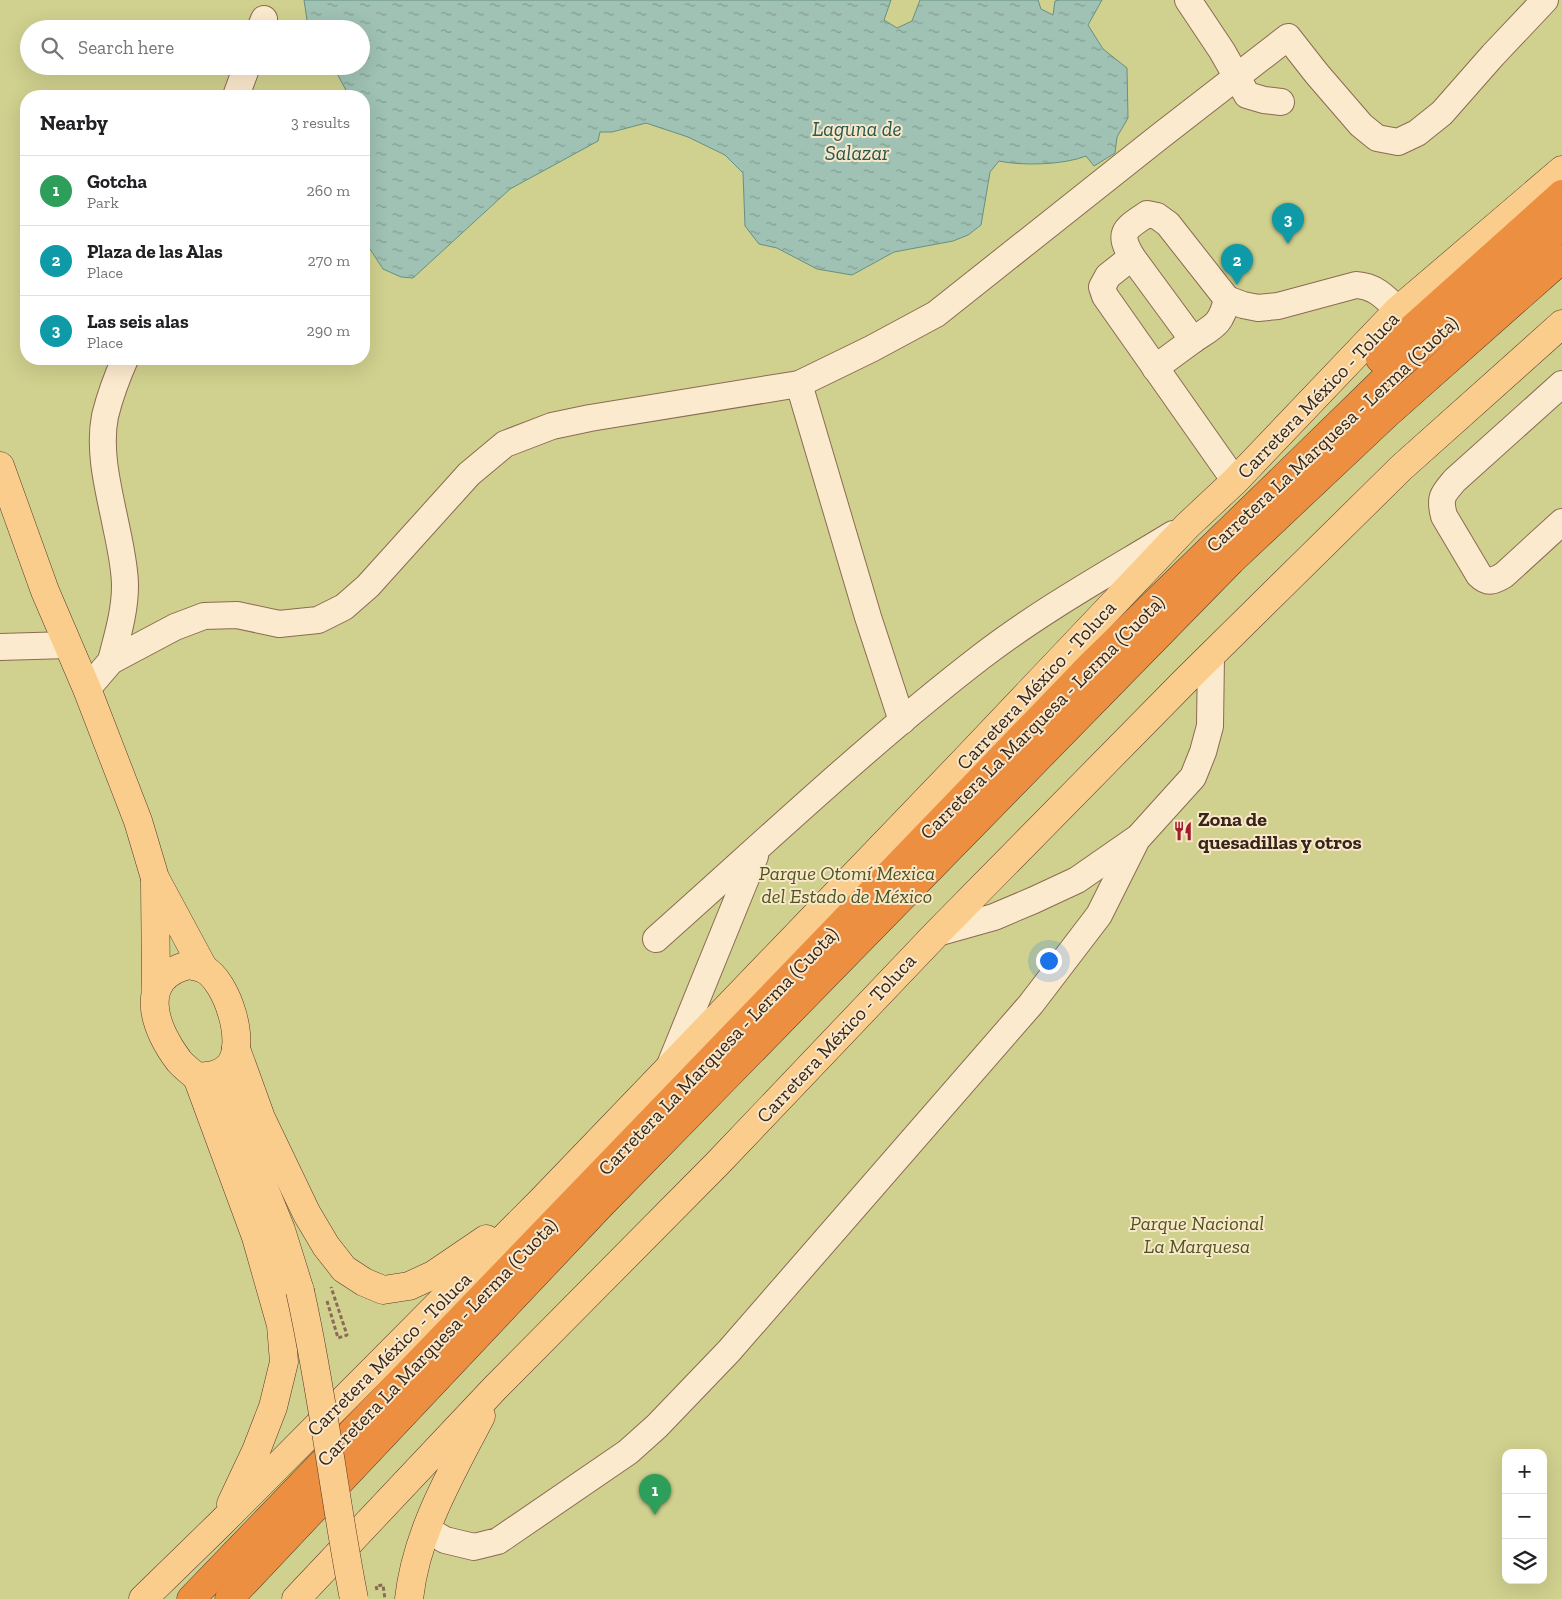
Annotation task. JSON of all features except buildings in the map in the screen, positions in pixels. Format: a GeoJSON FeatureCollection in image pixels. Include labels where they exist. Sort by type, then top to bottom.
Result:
{"type":"FeatureCollection","features":[{"type":"Feature","properties":{"kind":"highway"},"geometry":{"type":"LineString","coordinates":[[1092,664],[1156,582],[1408,332],[1562,194]]}},
{"type":"Feature","properties":{"kind":"highway","name":"Carretera La Marquesa - Lerma (Cuota)"},"geometry":{"type":"LineString","coordinates":[[191,1599],[1092,664],[1398,366],[1562,226]]}},
{"type":"Feature","properties":{"kind":"highway","name":"Carretera La Marquesa - Lerma (Cuota)"},"geometry":{"type":"LineString","coordinates":[[229,1599],[600,1206],[1231,561],[1386,415],[1562,259]]}},
{"type":"Feature","properties":{"kind":"main road","name":"Carretera México - Toluca"},"geometry":{"type":"LineString","coordinates":[[143,1599],[541,1201],[1187,526],[1235,481],[1398,310],[1562,170]]}},
{"type":"Feature","properties":{"kind":"main road","name":"Carretera México - Toluca"},"geometry":{"type":"LineString","coordinates":[[296,1599],[495,1388],[717,1164],[937,933],[1211,655],[1401,468],[1562,324]]}},
{"type":"Feature","properties":{"kind":"main road"},"geometry":{"type":"LineString","coordinates":[[0,466],[45,591],[87,689],[138,821],[155,878],[204,969],[219,984],[228,998],[236,1030],[236,1049],[261,1118],[306,1214],[326,1246],[344,1269],[364,1282],[383,1290],[409,1286],[432,1275],[541,1201]]}},
{"type":"Feature","properties":{"kind":"main road"},"geometry":{"type":"LineString","coordinates":[[155,878],[156,987],[154,1006],[158,1027],[167,1044],[181,1063],[208,1076],[281,1230],[300,1291],[313,1350],[327,1442],[365,1596]]}},
{"type":"Feature","properties":{"kind":"main road"},"geometry":{"type":"LineString","coordinates":[[156,987],[165,975],[176,968],[189,965],[204,969]]}},
{"type":"Feature","properties":{"kind":"main road"},"geometry":{"type":"LineString","coordinates":[[208,1076],[230,1065],[236,1049]]}},
{"type":"Feature","properties":{"kind":"main road"},"geometry":{"type":"LineString","coordinates":[[208,1076],[281,1325],[284,1362],[273,1407],[256,1450],[222,1522]]}},
{"type":"Feature","properties":{"kind":"main road"},"geometry":{"type":"LineString","coordinates":[[409,1599],[412,1574],[426,1529],[439,1497],[495,1388]]}},
{"type":"Feature","properties":{"kind":"street"},"geometry":{"type":"LineString","coordinates":[[1188,0],[1247,95],[1281,102]]}},
{"type":"Feature","properties":{"kind":"street"},"geometry":{"type":"LineString","coordinates":[[87,689],[111,661],[176,626],[204,616],[237,615],[279,624],[318,620],[344,607],[368,586],[469,474],[504,444],[552,426],[590,418],[799,384],[872,349],[936,314],[1236,76],[1288,37],[1361,125],[1377,138],[1398,142],[1417,133],[1442,113],[1493,54],[1545,0]]}},
{"type":"Feature","properties":{"kind":"street"},"geometry":{"type":"LineString","coordinates":[[238,90],[244,75]]}},
{"type":"Feature","properties":{"kind":"street"},"geometry":{"type":"LineString","coordinates":[[1193,340],[1132,258],[1124,244],[1125,235],[1130,226],[1147,214],[1158,216],[1168,224],[1227,299],[1258,308],[1278,306],[1356,285],[1365,285],[1378,290],[1398,310]]}},
{"type":"Feature","properties":{"kind":"street"},"geometry":{"type":"LineString","coordinates":[[1132,258],[1108,276],[1102,287],[1105,296],[1235,481]]}},
{"type":"Feature","properties":{"kind":"street"},"geometry":{"type":"LineString","coordinates":[[1155,368],[1215,325],[1221,319],[1227,299]]}},
{"type":"Feature","properties":{"kind":"street"},"geometry":{"type":"LineString","coordinates":[[111,661],[122,614],[125,586],[103,449],[105,418],[116,380],[123,365]]}},
{"type":"Feature","properties":{"kind":"street"},"geometry":{"type":"LineString","coordinates":[[799,384],[868,617],[902,721]]}},
{"type":"Feature","properties":{"kind":"street"},"geometry":{"type":"LineString","coordinates":[[1562,384],[1455,480],[1443,494],[1441,505],[1444,516],[1479,575],[1489,582],[1504,575],[1562,522]]}},
{"type":"Feature","properties":{"kind":"street"},"geometry":{"type":"LineString","coordinates":[[656,939],[902,721],[983,655],[1053,607],[1187,526]]}},
{"type":"Feature","properties":{"kind":"street"},"geometry":{"type":"LineString","coordinates":[[0,647],[68,645]]}},
{"type":"Feature","properties":{"kind":"street"},"geometry":{"type":"LineString","coordinates":[[937,933],[994,917],[1077,880],[1137,839],[1193,777],[1203,752],[1210,726],[1211,655]]}},
{"type":"Feature","properties":{"kind":"street"},"geometry":{"type":"LineString","coordinates":[[426,1529],[445,1540],[474,1547],[498,1541],[628,1452],[657,1426],[729,1351],[1031,1004],[1099,915],[1137,839]]}},
{"type":"Feature","properties":{"kind":"street"},"geometry":{"type":"LineString","coordinates":[[669,1069],[759,848]]}},
{"type":"Feature","properties":{"kind":"path"},"geometry":{"type":"LineString","coordinates":[[300,1291],[322,1286],[338,1338],[347,1335],[330,1284]]}},
{"type":"Feature","properties":{"kind":"path"},"geometry":{"type":"LineString","coordinates":[[365,1596],[376,1586],[383,1585],[385,1599]]}},
{"type":"Feature","properties":{"kind":"green space","name":"Parque Otomí Mexica del Estado de México"},"geometry":{"type":"Polygon","coordinates":[[[0,0],[1562,0],[1562,1599],[0,1599],[0,0]]]}},
{"type":"Feature","properties":{"kind":"water","name":"Laguna de Salazar"},"geometry":{"type":"Polygon","coordinates":[[[304,0],[891,0],[884,20],[897,28],[912,21],[920,0],[1038,0],[1041,9],[1053,15],[1055,1],[1102,0],[1088,25],[1103,49],[1127,68],[1128,118],[1117,137],[1115,153],[1094,166],[1086,156],[1042,164],[1019,164],[999,161],[990,172],[981,225],[968,235],[953,241],[894,252],[852,275],[817,269],[777,248],[759,244],[745,226],[743,173],[725,155],[688,137],[646,123],[612,132],[600,132],[598,141],[510,189],[413,278],[401,277],[383,269],[370,249],[370,90],[346,90],[338,75],[370,75],[370,20],[307,20],[304,0]]]}},
{"type":"Feature","properties":{"kind":"place","name":"Las seis alas"},"geometry":{"type":"Point","coordinates":[1288,244]}},
{"type":"Feature","properties":{"kind":"place","name":"Plaza de las Alas"},"geometry":{"type":"Point","coordinates":[1237,285]}},
{"type":"Feature","properties":{"kind":"place","name":"Zona de quesadillas y otros"},"geometry":{"type":"Point","coordinates":[1183,831]}},
{"type":"Feature","properties":{"kind":"place","name":"Gotcha"},"geometry":{"type":"Point","coordinates":[655,1515]}},
{"type":"Feature","properties":{"kind":"park label","name":"Parque Nacional La Marquesa"},"geometry":{"type":"Point","coordinates":[1197,1234]}}]}
